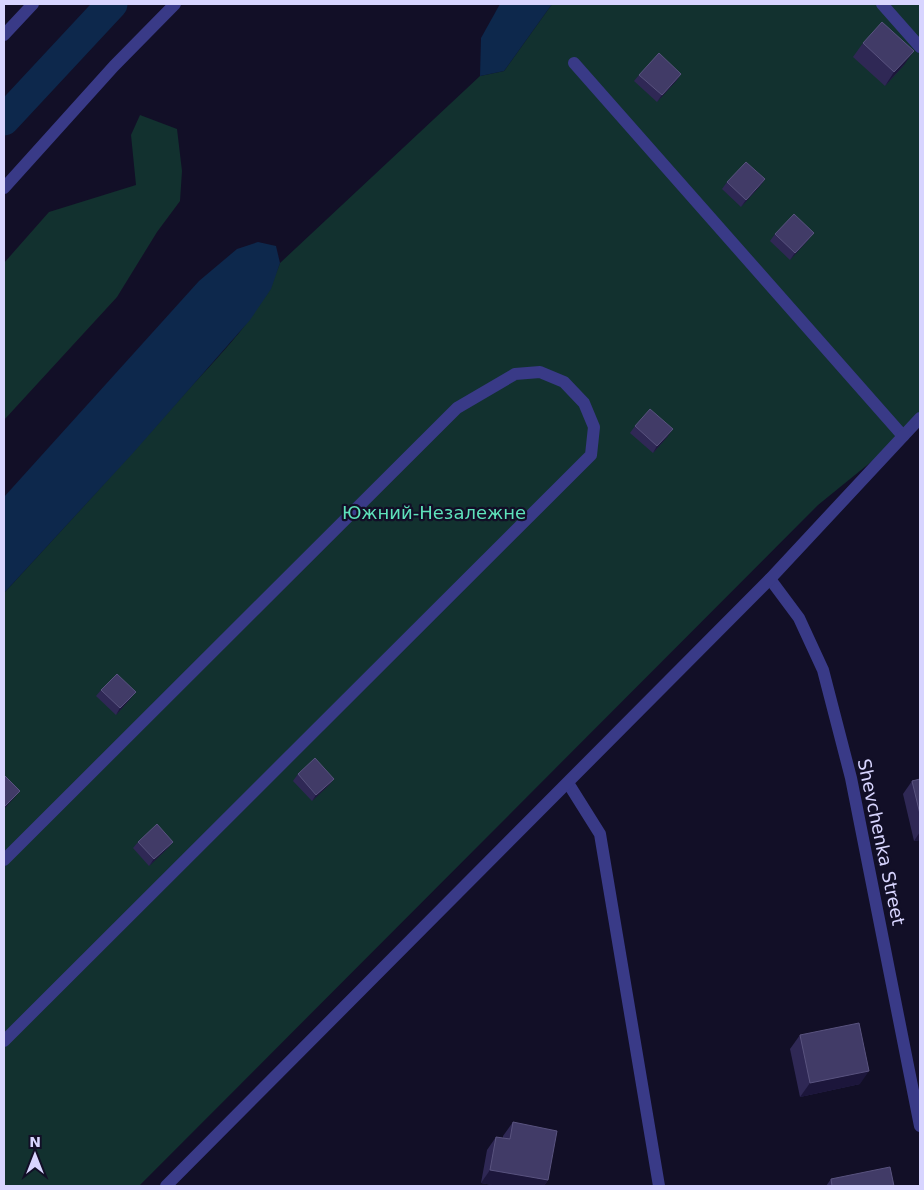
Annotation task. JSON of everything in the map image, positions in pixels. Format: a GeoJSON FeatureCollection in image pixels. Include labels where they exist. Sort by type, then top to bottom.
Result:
{"type":"FeatureCollection","features":[{"type":"Feature","properties":{"kind":"street"},"geometry":{"type":"LineString","coordinates":[[4,35],[33,4]]}},
{"type":"Feature","properties":{"kind":"street"},"geometry":{"type":"LineString","coordinates":[[4,188],[114,66],[175,4]]}},
{"type":"Feature","properties":{"kind":"street"},"geometry":{"type":"LineString","coordinates":[[882,4],[920,47]]}},
{"type":"Feature","properties":{"kind":"street"},"geometry":{"type":"LineString","coordinates":[[574,63],[903,436]]}},
{"type":"Feature","properties":{"kind":"street"},"geometry":{"type":"LineString","coordinates":[[4,860],[457,408],[515,374],[540,372],[564,382],[584,403],[594,427],[591,455],[4,1041]]}},
{"type":"Feature","properties":{"kind":"street"},"geometry":{"type":"LineString","coordinates":[[166,1186],[770,579],[920,418]]}},
{"type":"Feature","properties":{"kind":"street","name":"Shevchenka Street"},"geometry":{"type":"LineString","coordinates":[[770,579],[799,618],[823,670],[851,778],[920,1126]]}},
{"type":"Feature","properties":{"kind":"street"},"geometry":{"type":"LineString","coordinates":[[568,783],[600,834],[659,1186]]}},
{"type":"Feature","properties":{"kind":"green space","name":"Южний-Незалежне"},"geometry":{"type":"Polygon","coordinates":[[[552,4],[920,4],[920,418],[903,436],[818,505],[139,1186],[4,1186],[4,593],[237,336],[272,283],[280,263],[480,76],[504,71],[552,4]]]}},
{"type":"Feature","properties":{"kind":"green space"},"geometry":{"type":"Polygon","coordinates":[[[140,115],[177,129],[182,171],[180,201],[157,232],[117,297],[4,420],[4,263],[49,212],[136,185],[131,135],[140,115]]]}},
{"type":"Feature","properties":{"kind":"water"},"geometry":{"type":"Polygon","coordinates":[[[500,4],[552,4],[504,71],[480,76],[481,38],[500,4]]]}},
{"type":"Feature","properties":{"kind":"water"},"geometry":{"type":"Polygon","coordinates":[[[258,242],[276,246],[280,263],[271,289],[250,320],[133,453],[4,593],[4,497],[199,281],[237,249],[258,242]]]}},
{"type":"Feature","properties":{"kind":"building"},"geometry":{"type":"Polygon","coordinates":[[[882,22],[914,51],[894,72],[863,43],[882,22]]]}},
{"type":"Feature","properties":{"kind":"building"},"geometry":{"type":"Polygon","coordinates":[[[659,53],[681,74],[662,95],[639,75],[659,53]]]}},
{"type":"Feature","properties":{"kind":"building"},"geometry":{"type":"Polygon","coordinates":[[[746,162],[765,179],[746,200],[727,182],[746,162]]]}},
{"type":"Feature","properties":{"kind":"building"},"geometry":{"type":"Polygon","coordinates":[[[794,214],[814,233],[795,253],[775,234],[794,214]]]}},
{"type":"Feature","properties":{"kind":"building"},"geometry":{"type":"Polygon","coordinates":[[[650,409],[673,429],[657,446],[635,426],[650,409]]]}},
{"type":"Feature","properties":{"kind":"building"},"geometry":{"type":"Polygon","coordinates":[[[117,674],[136,692],[120,708],[101,690],[117,674]]]}},
{"type":"Feature","properties":{"kind":"building"},"geometry":{"type":"Polygon","coordinates":[[[315,758],[334,779],[316,795],[298,774],[315,758]]]}},
{"type":"Feature","properties":{"kind":"building"},"geometry":{"type":"Polygon","coordinates":[[[4,775],[20,791],[4,807],[4,775]]]}},
{"type":"Feature","properties":{"kind":"building"},"geometry":{"type":"Polygon","coordinates":[[[920,779],[920,814],[912,781],[920,779]]]}},
{"type":"Feature","properties":{"kind":"building"},"geometry":{"type":"Polygon","coordinates":[[[157,824],[173,842],[154,859],[138,842],[157,824]]]}},
{"type":"Feature","properties":{"kind":"building"},"geometry":{"type":"Polygon","coordinates":[[[859,1023],[869,1071],[810,1083],[800,1035],[859,1023]]]}},
{"type":"Feature","properties":{"kind":"building"},"geometry":{"type":"Polygon","coordinates":[[[513,1122],[557,1131],[548,1180],[490,1170],[496,1137],[510,1139],[513,1122]]]}},
{"type":"Feature","properties":{"kind":"building"},"geometry":{"type":"Polygon","coordinates":[[[890,1167],[894,1186],[832,1186],[831,1179],[890,1167]]]}},
{"type":"Feature","properties":{"kind":"waterway"},"geometry":{"type":"LineString","coordinates":[[4,120],[112,4]]}}]}
